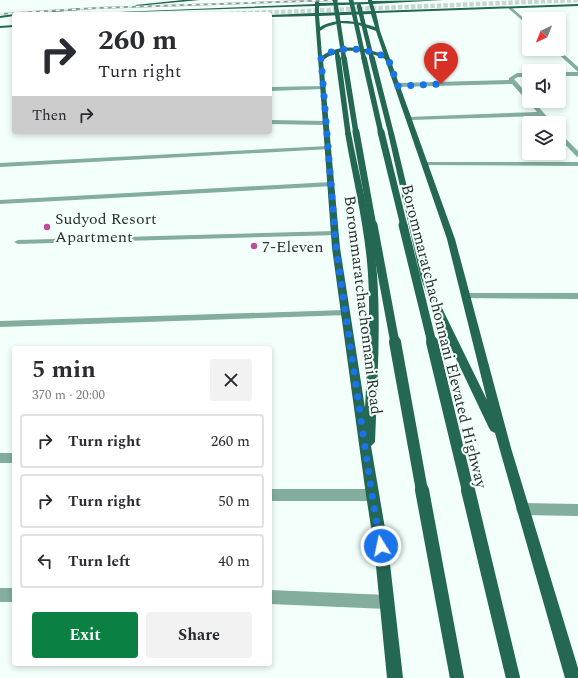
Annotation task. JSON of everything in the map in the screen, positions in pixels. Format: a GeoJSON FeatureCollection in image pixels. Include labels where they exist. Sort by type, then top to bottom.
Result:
{"type":"FeatureCollection","features":[{"type":"Feature","properties":{"kind":"main road"},"geometry":{"type":"LineString","coordinates":[[130,5],[198,0]]}},
{"type":"Feature","properties":{"kind":"main road","name":"Borommaratchachonnani Road"},"geometry":{"type":"LineString","coordinates":[[330,0],[348,133],[370,249],[373,308],[369,466]]}},
{"type":"Feature","properties":{"kind":"main road"},"geometry":{"type":"LineString","coordinates":[[335,0],[358,140],[457,678]]}},
{"type":"Feature","properties":{"kind":"main road","name":"Borommaratchachonnani Elevated Highway"},"geometry":{"type":"LineString","coordinates":[[351,0],[381,132],[513,678]]}},
{"type":"Feature","properties":{"kind":"main road"},"geometry":{"type":"LineString","coordinates":[[358,0],[424,275],[449,333],[505,448]]}},
{"type":"Feature","properties":{"kind":"main road"},"geometry":{"type":"LineString","coordinates":[[119,12],[317,2],[442,0]]}},
{"type":"Feature","properties":{"kind":"main road"},"geometry":{"type":"LineString","coordinates":[[370,1],[378,30],[451,239],[505,448],[573,678]]}},
{"type":"Feature","properties":{"kind":"main road","name":"Borommaratchachonnani Road"},"geometry":{"type":"LineString","coordinates":[[317,2],[335,233],[345,313],[381,546],[395,678]]}},
{"type":"Feature","properties":{"kind":"main road"},"geometry":{"type":"LineString","coordinates":[[272,16],[578,5]]}},
{"type":"Feature","properties":{"kind":"main road"},"geometry":{"type":"LineString","coordinates":[[52,12],[100,8]]}},
{"type":"Feature","properties":{"kind":"main road"},"geometry":{"type":"LineString","coordinates":[[0,17],[12,16]]}},
{"type":"Feature","properties":{"kind":"main road"},"geometry":{"type":"LineString","coordinates":[[0,23],[12,23]]}},
{"type":"Feature","properties":{"kind":"main road"},"geometry":{"type":"LineString","coordinates":[[318,30],[324,26],[347,23],[368,26],[378,30]]}},
{"type":"Feature","properties":{"kind":"main road"},"geometry":{"type":"LineString","coordinates":[[0,27],[12,26]]}},
{"type":"Feature","properties":{"kind":"main road"},"geometry":{"type":"LineString","coordinates":[[321,58],[327,53],[344,49],[360,49],[388,58]]}},
{"type":"Feature","properties":{"kind":"street"},"geometry":{"type":"LineString","coordinates":[[510,8],[522,19]]}},
{"type":"Feature","properties":{"kind":"street"},"geometry":{"type":"LineString","coordinates":[[563,56],[578,70]]}},
{"type":"Feature","properties":{"kind":"street"},"geometry":{"type":"LineString","coordinates":[[566,74],[578,74]]}},
{"type":"Feature","properties":{"kind":"street"},"geometry":{"type":"LineString","coordinates":[[522,76],[513,77],[511,79],[522,92]]}},
{"type":"Feature","properties":{"kind":"street"},"geometry":{"type":"LineString","coordinates":[[398,86],[513,82]]}},
{"type":"Feature","properties":{"kind":"street"},"geometry":{"type":"LineString","coordinates":[[272,89],[323,88]]}},
{"type":"Feature","properties":{"kind":"street"},"geometry":{"type":"LineString","coordinates":[[537,108],[542,114]]}},
{"type":"Feature","properties":{"kind":"street"},"geometry":{"type":"LineString","coordinates":[[410,118],[542,114]]}},
{"type":"Feature","properties":{"kind":"street"},"geometry":{"type":"LineString","coordinates":[[272,122],[326,123]]}},
{"type":"Feature","properties":{"kind":"street"},"geometry":{"type":"LineString","coordinates":[[566,142],[578,155]]}},
{"type":"Feature","properties":{"kind":"street"},"geometry":{"type":"LineString","coordinates":[[0,165],[328,148]]}},
{"type":"Feature","properties":{"kind":"street"},"geometry":{"type":"LineString","coordinates":[[426,164],[578,164]]}},
{"type":"Feature","properties":{"kind":"street"},"geometry":{"type":"LineString","coordinates":[[0,202],[331,184]]}},
{"type":"Feature","properties":{"kind":"street"},"geometry":{"type":"LineString","coordinates":[[18,242],[335,233]]}},
{"type":"Feature","properties":{"kind":"street"},"geometry":{"type":"LineString","coordinates":[[466,296],[578,296]]}},
{"type":"Feature","properties":{"kind":"street"},"geometry":{"type":"LineString","coordinates":[[0,324],[345,313]]}},
{"type":"Feature","properties":{"kind":"street"},"geometry":{"type":"LineString","coordinates":[[0,458],[12,458]]}},
{"type":"Feature","properties":{"kind":"street"},"geometry":{"type":"LineString","coordinates":[[272,495],[372,495]]}},
{"type":"Feature","properties":{"kind":"street"},"geometry":{"type":"LineString","coordinates":[[523,509],[578,510]]}},
{"type":"Feature","properties":{"kind":"street"},"geometry":{"type":"LineString","coordinates":[[0,595],[12,595]]}},
{"type":"Feature","properties":{"kind":"street"},"geometry":{"type":"LineString","coordinates":[[272,597],[387,602]]}},
{"type":"Feature","properties":{"kind":"tunnel"},"geometry":{"type":"LineString","coordinates":[[272,12],[578,0]]}},
{"type":"Feature","properties":{"kind":"railway"},"geometry":{"type":"LineString","coordinates":[[32,12],[97,8],[337,0]]}},
{"type":"Feature","properties":{"kind":"railway"},"geometry":{"type":"LineString","coordinates":[[0,14],[12,13]]}},
{"type":"Feature","properties":{"kind":"place","name":"Sudyod Resort Apartment"},"geometry":{"type":"Point","coordinates":[47,227]}},
{"type":"Feature","properties":{"kind":"place","name":"7-Eleven"},"geometry":{"type":"Point","coordinates":[254,246]}},
{"type":"Feature","properties":{"kind":"route"},"geometry":{"type":"LineString","coordinates":[[381,546],[341,290],[336,248],[321,58],[327,53],[344,49],[360,49],[388,58],[398,86],[441,84]]}}]}
